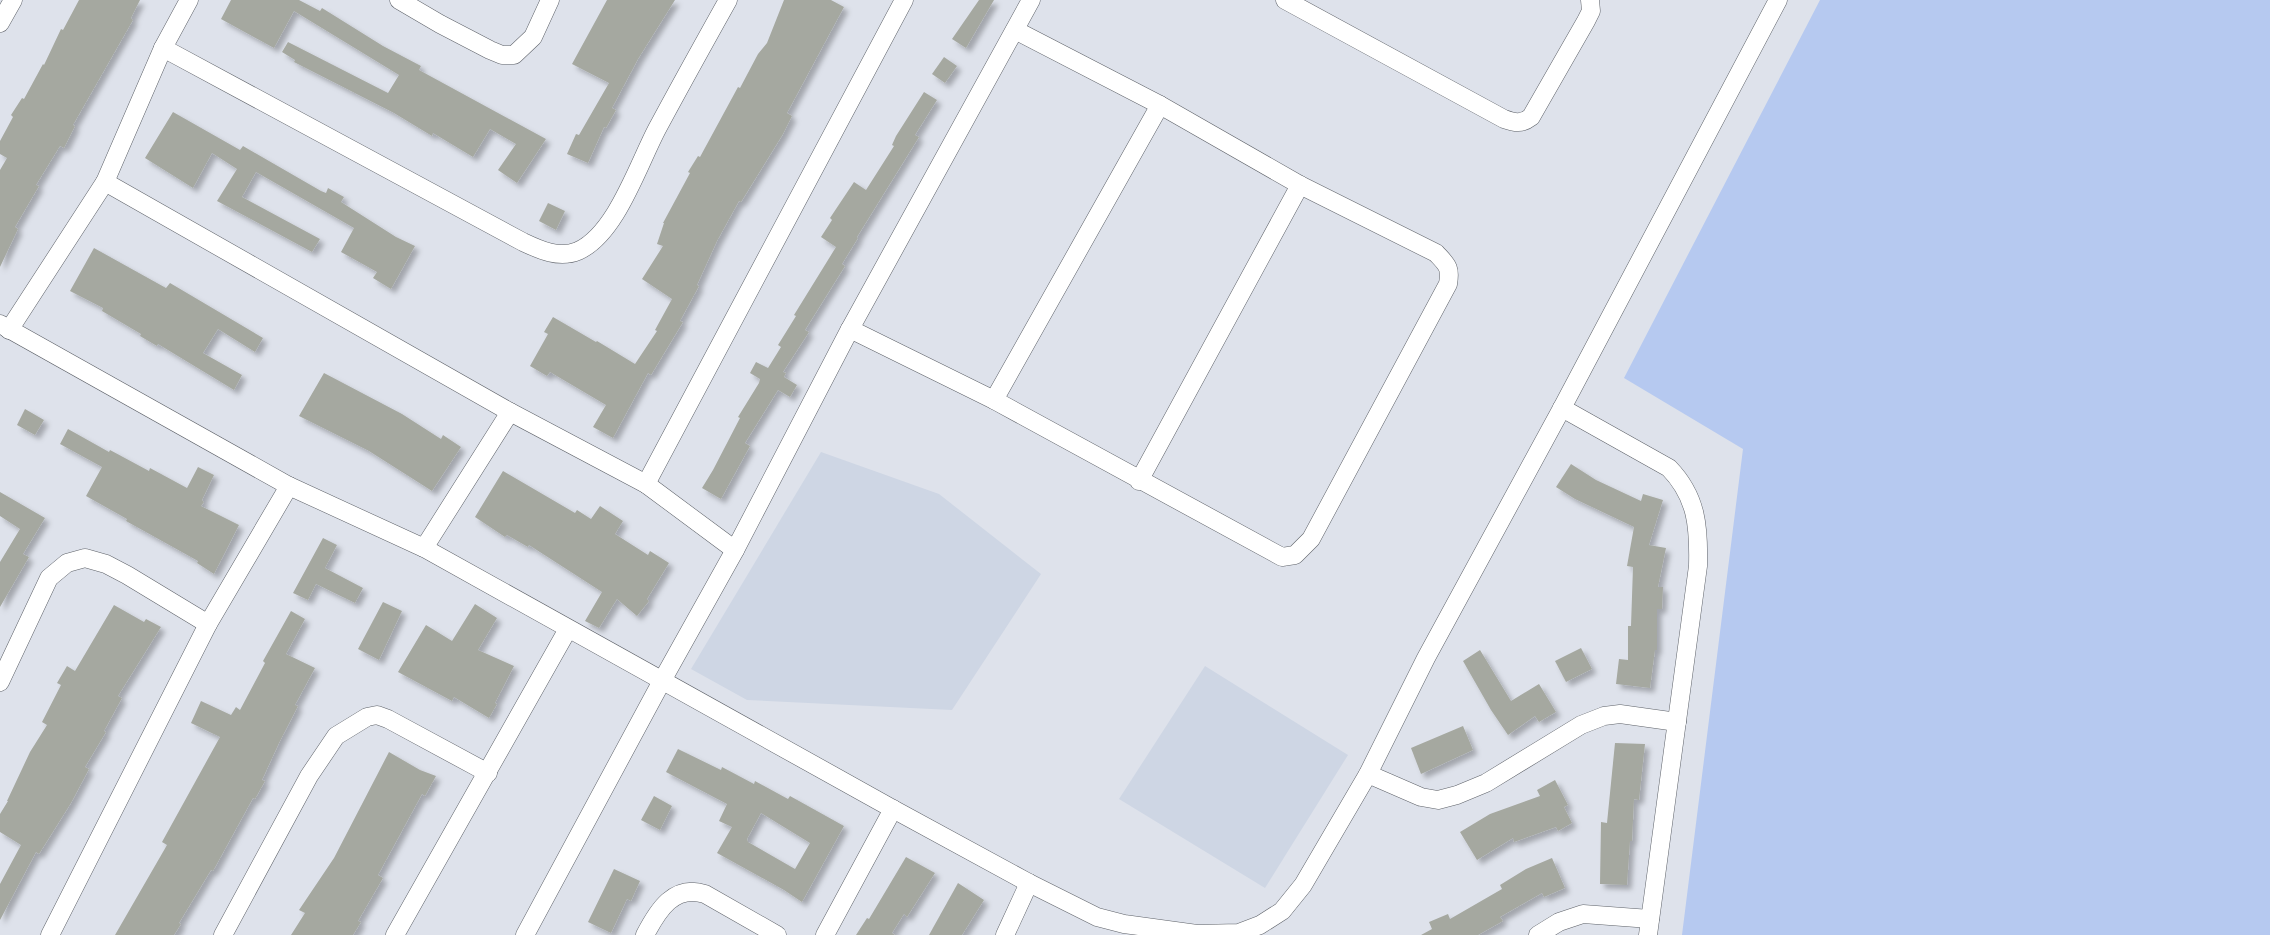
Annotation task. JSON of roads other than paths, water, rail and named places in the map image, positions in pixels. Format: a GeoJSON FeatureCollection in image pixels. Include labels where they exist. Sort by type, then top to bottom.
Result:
{"type":"FeatureCollection","features":[{"type":"Feature","properties":{"kind":"street"},"geometry":{"type":"LineString","coordinates":[[0,23],[13,0]]}},
{"type":"Feature","properties":{"kind":"street"},"geometry":{"type":"LineString","coordinates":[[189,0],[163,48],[105,182],[5,327],[289,486],[424,548],[1029,883],[1097,917],[1124,924],[1197,934],[1238,934],[1260,925],[1282,911],[1303,886],[1368,774],[1426,658],[1562,408],[1778,0]]}},
{"type":"Feature","properties":{"kind":"street"},"geometry":{"type":"LineString","coordinates":[[399,0],[440,24],[502,55],[514,55],[532,37],[550,0]]}},
{"type":"Feature","properties":{"kind":"street"},"geometry":{"type":"LineString","coordinates":[[163,48],[524,242],[545,252],[564,255],[577,252],[593,242],[619,208],[655,132],[728,0]]}},
{"type":"Feature","properties":{"kind":"street"},"geometry":{"type":"LineString","coordinates":[[646,484],[904,0]]}},
{"type":"Feature","properties":{"kind":"street"},"geometry":{"type":"LineString","coordinates":[[526,935],[663,679],[735,550],[850,329],[1031,0]]}},
{"type":"Feature","properties":{"kind":"street"},"geometry":{"type":"LineString","coordinates":[[1285,0],[1504,119],[1524,122],[1531,117],[1586,21],[1591,11],[1590,0]]}},
{"type":"Feature","properties":{"kind":"street"},"geometry":{"type":"LineString","coordinates":[[850,329],[994,400],[1282,557],[1295,555],[1311,539],[1448,284],[1450,272],[1445,263],[1436,253],[1300,185],[1160,105],[1015,30]]}},
{"type":"Feature","properties":{"kind":"street"},"geometry":{"type":"LineString","coordinates":[[994,400],[1160,105]]}},
{"type":"Feature","properties":{"kind":"street"},"geometry":{"type":"LineString","coordinates":[[105,182],[510,412],[646,484],[735,550]]}},
{"type":"Feature","properties":{"kind":"street"},"geometry":{"type":"LineString","coordinates":[[1140,481],[1300,185]]}},
{"type":"Feature","properties":{"kind":"street"},"geometry":{"type":"LineString","coordinates":[[1538,935],[1559,922],[1583,914],[1649,927],[1698,566],[1699,531],[1694,510],[1678,477],[1669,468],[1562,408]]}},
{"type":"Feature","properties":{"kind":"street"},"geometry":{"type":"LineString","coordinates":[[424,548],[510,412]]}},
{"type":"Feature","properties":{"kind":"street"},"geometry":{"type":"LineString","coordinates":[[50,935],[208,624],[289,486]]}},
{"type":"Feature","properties":{"kind":"street"},"geometry":{"type":"LineString","coordinates":[[0,682],[49,578],[67,563],[85,558],[106,564],[208,624]]}},
{"type":"Feature","properties":{"kind":"street"},"geometry":{"type":"LineString","coordinates":[[395,935],[568,629]]}},
{"type":"Feature","properties":{"kind":"street"},"geometry":{"type":"LineString","coordinates":[[1368,774],[1421,797],[1438,800],[1457,795],[1486,783],[1581,725],[1604,716],[1620,714],[1677,722]]}},
{"type":"Feature","properties":{"kind":"street"},"geometry":{"type":"LineString","coordinates":[[223,935],[309,776],[336,736],[356,723],[366,717],[377,715],[388,719],[488,773]]}},
{"type":"Feature","properties":{"kind":"street"},"geometry":{"type":"LineString","coordinates":[[825,935],[893,809]]}},
{"type":"Feature","properties":{"kind":"street"},"geometry":{"type":"LineString","coordinates":[[1005,935],[1029,883]]}},
{"type":"Feature","properties":{"kind":"street"},"geometry":{"type":"LineString","coordinates":[[645,935],[654,918],[670,899],[679,893],[696,891],[706,894],[776,935]]}}]}
